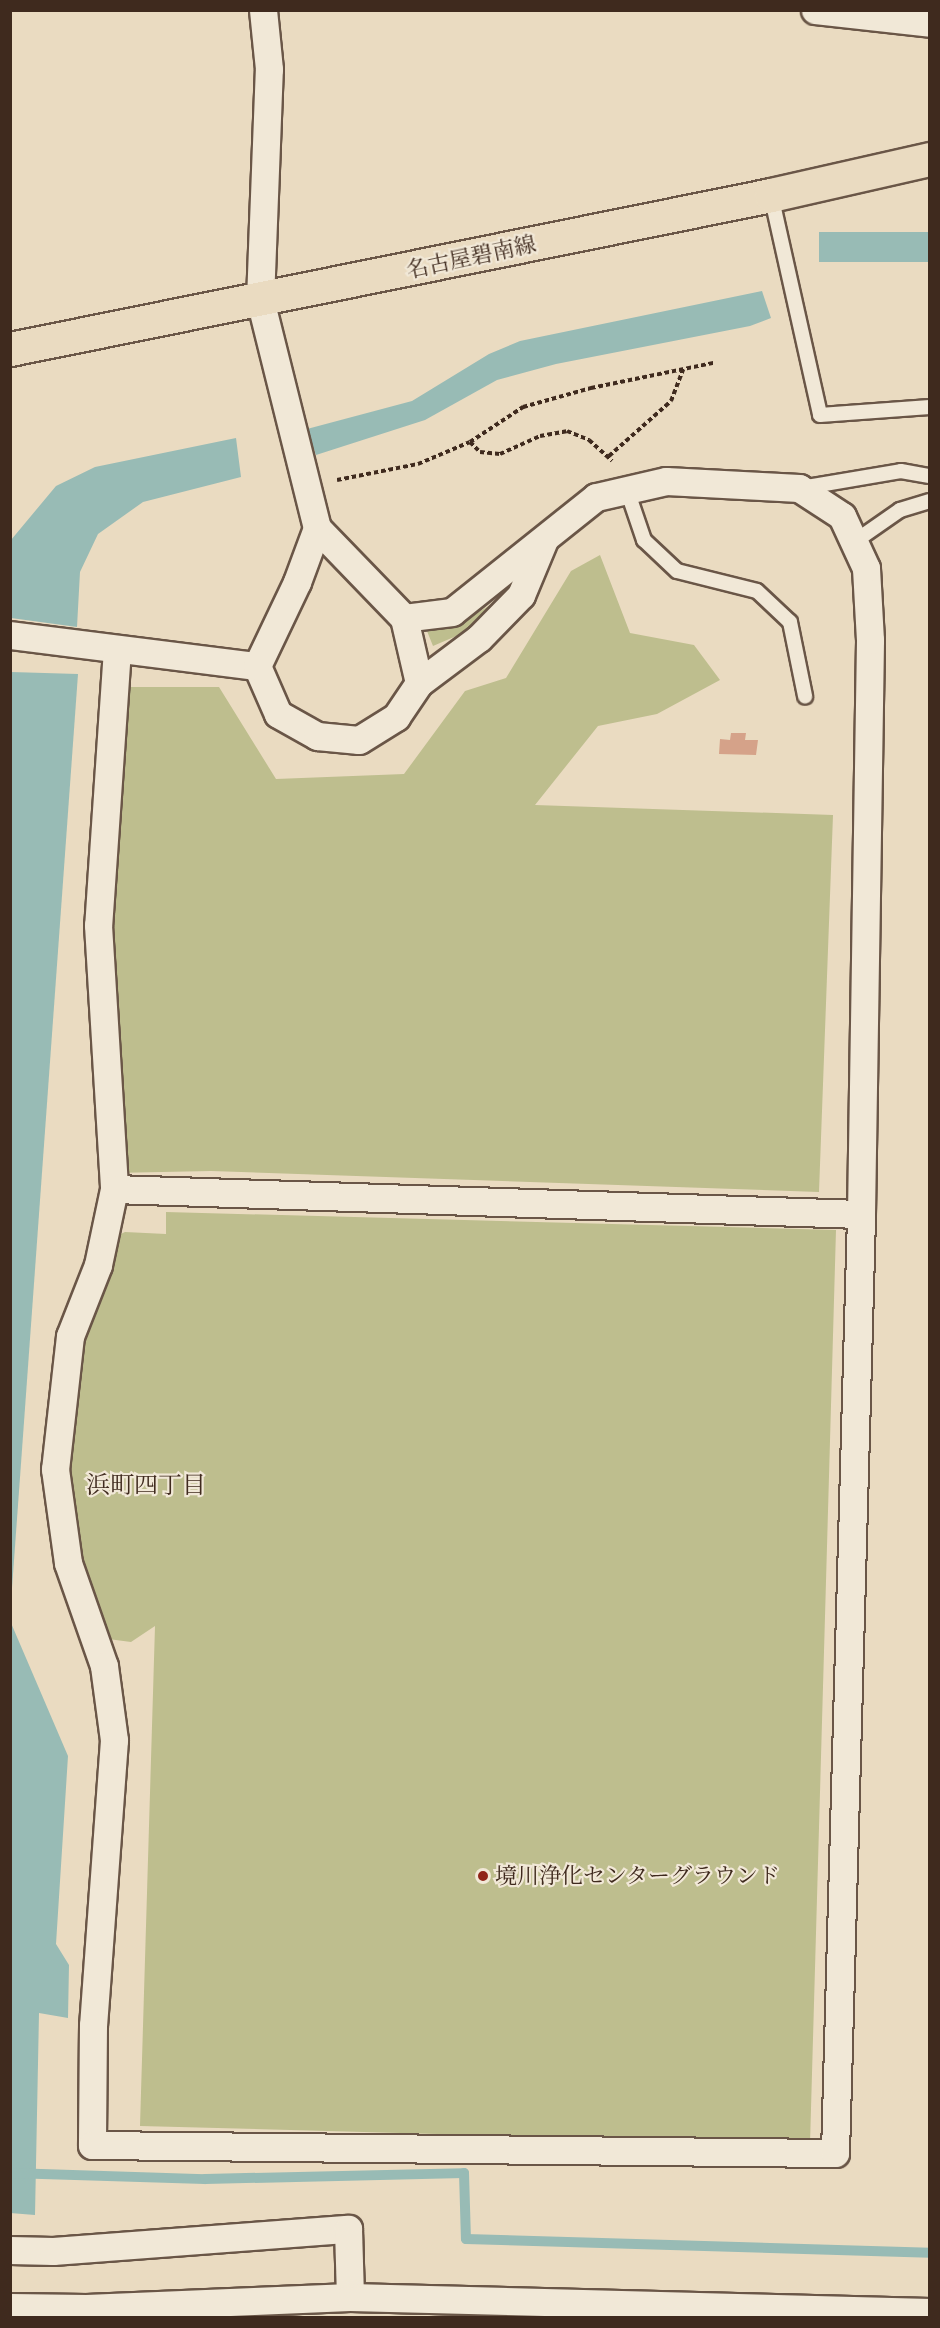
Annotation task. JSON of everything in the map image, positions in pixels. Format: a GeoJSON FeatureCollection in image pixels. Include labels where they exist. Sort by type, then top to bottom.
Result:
{"type":"FeatureCollection","features":[{"type":"Feature","properties":{"kind":"main road","name":"名古屋碧南線"},"geometry":{"type":"LineString","coordinates":[[10,349],[771,195],[930,159]]}},
{"type":"Feature","properties":{"kind":"street"},"geometry":{"type":"LineString","coordinates":[[263,10],[269,69],[260,300],[317,528],[404,618],[419,683]]}},
{"type":"Feature","properties":{"kind":"street"},"geometry":{"type":"LineString","coordinates":[[814,10],[930,23]]}},
{"type":"Feature","properties":{"kind":"street"},"geometry":{"type":"LineString","coordinates":[[117,649],[98,925],[114,1189],[98,1265],[70,1336],[55,1469],[68,1563],[104,1666],[114,1740],[93,2025],[92,2145],[835,2153],[861,1214],[870,640],[866,568],[842,516],[799,488],[666,481],[596,497],[452,612],[404,618]]}},
{"type":"Feature","properties":{"kind":"street"},"geometry":{"type":"LineString","coordinates":[[317,528],[297,582],[257,666],[278,714],[317,736],[359,740],[396,717],[419,683],[479,638],[521,595],[546,536]]}},
{"type":"Feature","properties":{"kind":"street"},"geometry":{"type":"LineString","coordinates":[[10,635],[257,666]]}},
{"type":"Feature","properties":{"kind":"street"},"geometry":{"type":"LineString","coordinates":[[114,1189],[861,1214]]}},
{"type":"Feature","properties":{"kind":"street"},"geometry":{"type":"LineString","coordinates":[[10,2250],[52,2251],[348,2229],[350,2297]]}},
{"type":"Feature","properties":{"kind":"street"},"geometry":{"type":"LineString","coordinates":[[10,2307],[86,2308],[350,2297],[930,2312]]}},
{"type":"Feature","properties":{"kind":"lane"},"geometry":{"type":"LineString","coordinates":[[771,195],[820,415],[930,407]]}},
{"type":"Feature","properties":{"kind":"lane"},"geometry":{"type":"LineString","coordinates":[[799,488],[901,471],[930,476]]}},
{"type":"Feature","properties":{"kind":"lane"},"geometry":{"type":"LineString","coordinates":[[627,490],[644,540],[677,571],[757,591],[790,622],[805,696]]}},
{"type":"Feature","properties":{"kind":"lane"},"geometry":{"type":"LineString","coordinates":[[854,542],[900,510],[930,501]]}},
{"type":"Feature","properties":{"kind":"path"},"geometry":{"type":"LineString","coordinates":[[307,486],[418,464],[470,442],[523,407],[591,388],[713,363]]}},
{"type":"Feature","properties":{"kind":"path"},"geometry":{"type":"LineString","coordinates":[[609,456],[671,401],[683,369]]}},
{"type":"Feature","properties":{"kind":"path"},"geometry":{"type":"LineString","coordinates":[[470,442],[480,452],[500,454],[540,436],[567,431],[589,440],[609,456],[627,490]]}},
{"type":"Feature","properties":{"kind":"green space"},"geometry":{"type":"Polygon","coordinates":[[[600,555],[630,633],[694,645],[720,680],[657,714],[598,726],[535,805],[833,815],[819,1192],[211,1171],[112,1173],[98,925],[114,687],[219,687],[276,779],[404,774],[465,691],[506,678],[571,571],[600,555]]]}},
{"type":"Feature","properties":{"kind":"green space"},"geometry":{"type":"Polygon","coordinates":[[[509,593],[475,628],[433,646],[427,631],[471,617],[509,593]]]}},
{"type":"Feature","properties":{"kind":"green space","name":"境川浄化センターグラウンド"},"geometry":{"type":"Polygon","coordinates":[[[166,1212],[836,1230],[810,2144],[140,2126],[155,1626],[131,1642],[93,1637],[55,1469],[102,1243],[125,1232],[166,1234],[166,1212]]]}},
{"type":"Feature","properties":{"kind":"water"},"geometry":{"type":"Polygon","coordinates":[[[819,232],[929,232],[929,262],[819,262],[819,232]]]}},
{"type":"Feature","properties":{"kind":"water"},"geometry":{"type":"Polygon","coordinates":[[[762,291],[771,318],[750,326],[556,364],[497,380],[425,420],[316,455],[307,429],[412,401],[489,354],[520,341],[762,291]]]}},
{"type":"Feature","properties":{"kind":"water"},"geometry":{"type":"Polygon","coordinates":[[[236,438],[241,477],[143,502],[98,534],[80,572],[77,627],[11,618],[11,540],[56,486],[95,467],[236,438]]]}},
{"type":"Feature","properties":{"kind":"water"},"geometry":{"type":"Polygon","coordinates":[[[10,672],[78,674],[11,1602],[10,672]]]}},
{"type":"Feature","properties":{"kind":"water"},"geometry":{"type":"Polygon","coordinates":[[[11,1623],[68,1756],[56,1944],[69,1965],[68,2018],[39,2013],[35,2215],[10,2213],[11,1623]]]}},
{"type":"Feature","properties":{"kind":"building"},"geometry":{"type":"Polygon","coordinates":[[[731,733],[746,733],[745,740],[758,740],[756,755],[719,754],[720,739],[730,740],[731,733]]]}},
{"type":"Feature","properties":{"kind":"waterway"},"geometry":{"type":"LineString","coordinates":[[10,2173],[205,2179],[464,2173],[466,2239],[930,2253]]}},
{"type":"Feature","properties":{"kind":"place","name":"境川浄化センターグラウンド"},"geometry":{"type":"Point","coordinates":[483,1876]}},
{"type":"Feature","properties":{"kind":"district","name":"浜町四丁目"},"geometry":{"type":"Point","coordinates":[146,1485]}}]}
